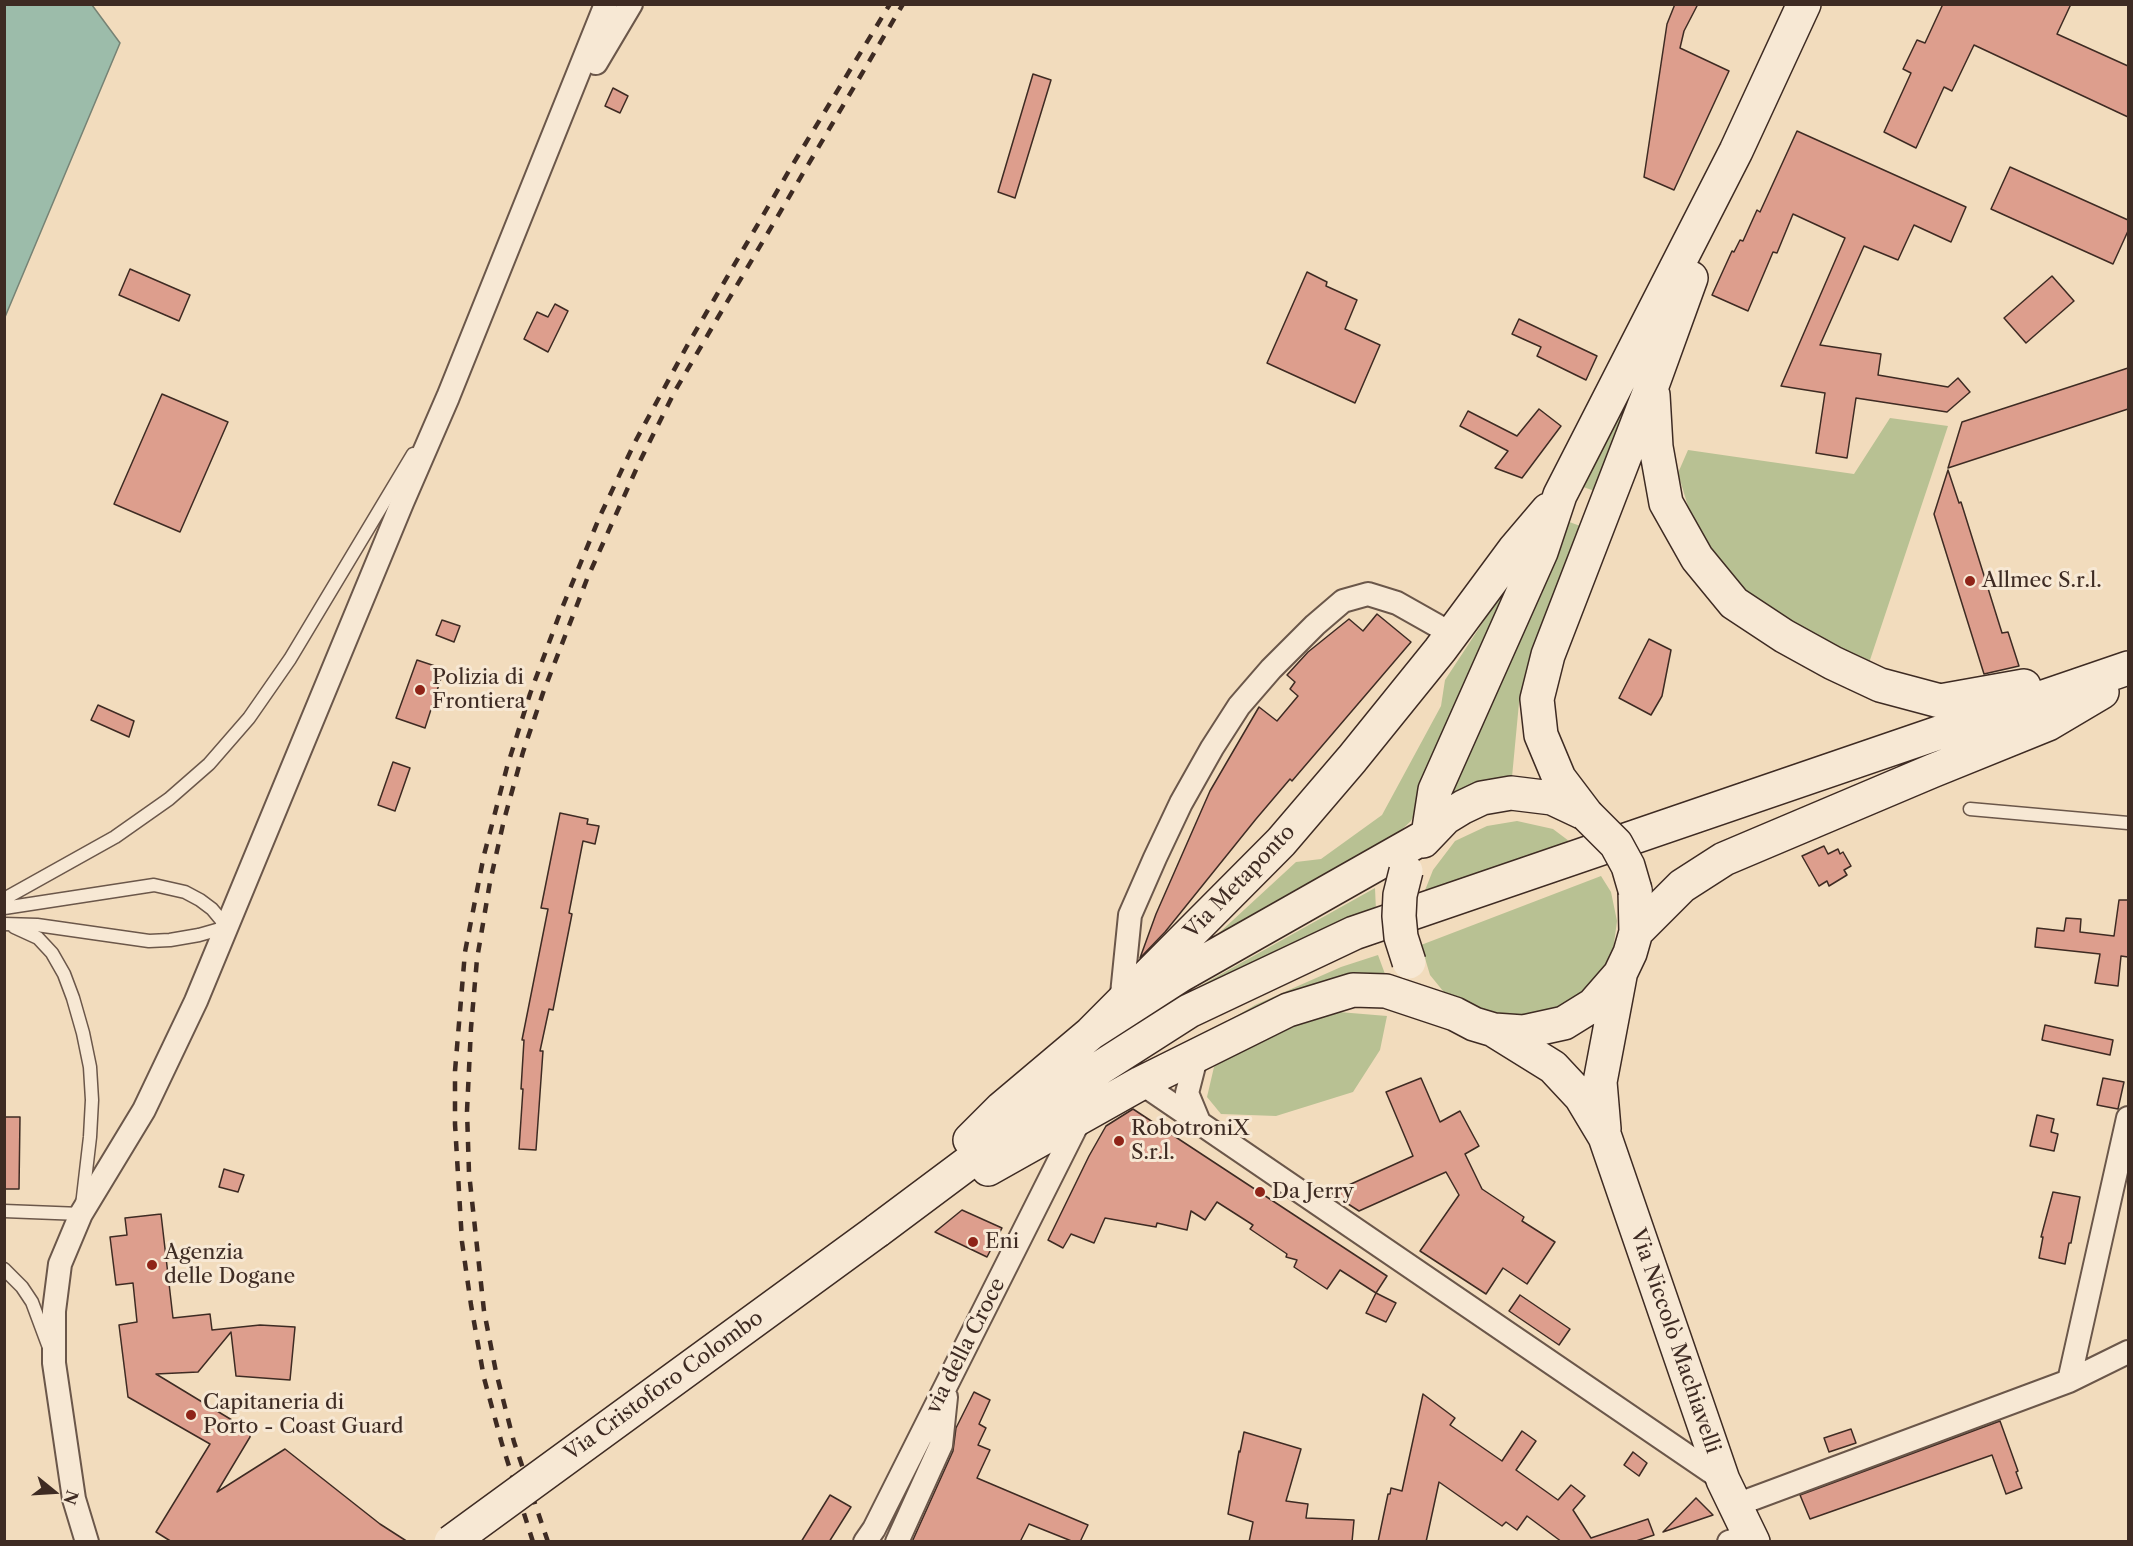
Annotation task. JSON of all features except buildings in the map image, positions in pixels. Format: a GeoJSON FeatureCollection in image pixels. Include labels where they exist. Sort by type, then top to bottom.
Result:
{"type":"FeatureCollection","features":[{"type":"Feature","properties":{"kind":"main road"},"geometry":{"type":"LineString","coordinates":[[1428,835],[1435,790],[1540,552],[1560,495],[1736,151],[1804,4]]}},
{"type":"Feature","properties":{"kind":"main road"},"geometry":{"type":"LineString","coordinates":[[1605,1137],[1600,1082],[1620,974],[1630,953],[1636,932],[1635,890],[1628,866],[1616,844],[1587,814],[1559,778],[1542,735],[1537,699],[1548,655],[1653,383],[1736,151]]}},
{"type":"Feature","properties":{"kind":"main road"},"geometry":{"type":"LineString","coordinates":[[1653,383],[1656,447],[1666,503],[1697,558],[1734,603],[1784,636],[1880,685],[1940,701],[1989,694],[2128,666]]}},
{"type":"Feature","properties":{"kind":"main road","name":"Via Metaponto"},"geometry":{"type":"LineString","coordinates":[[877,1231],[1002,1108],[1091,1033],[1281,842],[1352,759],[1452,634],[1514,550],[1560,495]]}},
{"type":"Feature","properties":{"kind":"main road"},"geometry":{"type":"LineString","coordinates":[[877,1231],[1067,1089],[1190,1011],[1354,933],[2128,666]]}},
{"type":"Feature","properties":{"kind":"main road"},"geometry":{"type":"LineString","coordinates":[[1636,932],[1682,886],[1724,860],[2048,724],[2128,676]]}},
{"type":"Feature","properties":{"kind":"main road"},"geometry":{"type":"LineString","coordinates":[[1455,1014],[1433,996],[1419,980],[1409,962],[1401,937],[1400,895],[1406,870],[1416,852],[1428,835],[1445,818],[1482,798],[1511,793],[1552,798],[1587,814]]}},
{"type":"Feature","properties":{"kind":"main road"},"geometry":{"type":"LineString","coordinates":[[1091,1033],[1181,975],[1428,835]]}},
{"type":"Feature","properties":{"kind":"main road"},"geometry":{"type":"LineString","coordinates":[[877,1231],[1141,1083],[1288,1010],[1353,990],[1386,991],[1455,1014],[1474,1024],[1494,1030],[1523,1032],[1564,1023],[1593,1005],[1620,974]]}},
{"type":"Feature","properties":{"kind":"main road"},"geometry":{"type":"LineString","coordinates":[[1494,1030],[1553,1067],[1581,1097],[1605,1137]]}},
{"type":"Feature","properties":{"kind":"main road","name":"Via Niccolò Machiavelli"},"geometry":{"type":"LineString","coordinates":[[1605,1137],[1744,1539]]}},
{"type":"Feature","properties":{"kind":"main road","name":"Via Cristoforo Colombo"},"geometry":{"type":"LineString","coordinates":[[451,1542],[877,1231]]}},
{"type":"Feature","properties":{"kind":"street"},"geometry":{"type":"LineString","coordinates":[[87,1542],[74,1499],[54,1363],[53,1333],[60,1264],[81,1214],[144,1110],[196,1001],[448,397],[606,4]]}},
{"type":"Feature","properties":{"kind":"street"},"geometry":{"type":"LineString","coordinates":[[547,151],[612,33],[631,4]]}},
{"type":"Feature","properties":{"kind":"street"},"geometry":{"type":"LineString","coordinates":[[1121,1004],[1130,915],[1155,858],[1181,803],[1212,748],[1239,706],[1271,669],[1315,625],[1344,602],[1368,594],[1397,603],[1452,634]]}},
{"type":"Feature","properties":{"kind":"street"},"geometry":{"type":"LineString","coordinates":[[1197,1054],[1187,1093],[1199,1122]]}},
{"type":"Feature","properties":{"kind":"street"},"geometry":{"type":"LineString","coordinates":[[1141,1083],[1729,1492],[2069,1381],[2128,1352]]}},
{"type":"Feature","properties":{"kind":"street","name":"via della Croce"},"geometry":{"type":"LineString","coordinates":[[865,1542],[874,1529],[1080,1117]]}},
{"type":"Feature","properties":{"kind":"street"},"geometry":{"type":"LineString","coordinates":[[2069,1381],[2128,1118]]}},
{"type":"Feature","properties":{"kind":"street"},"geometry":{"type":"LineString","coordinates":[[897,1542],[941,1445],[947,1384]]}},
{"type":"Feature","properties":{"kind":"lane"},"geometry":{"type":"LineString","coordinates":[[4,899],[115,837],[169,799],[209,764],[249,718],[290,659],[448,397]]}},
{"type":"Feature","properties":{"kind":"lane"},"geometry":{"type":"LineString","coordinates":[[1970,809],[2128,823]]}},
{"type":"Feature","properties":{"kind":"lane"},"geometry":{"type":"LineString","coordinates":[[4,908],[154,885],[185,891],[201,900],[227,927],[199,935],[149,941],[37,925],[5,924]]}},
{"type":"Feature","properties":{"kind":"lane"},"geometry":{"type":"LineString","coordinates":[[4,1211],[81,1214],[92,1100],[90,1067],[83,1034],[64,974],[52,953],[38,938],[24,930],[5,924]]}},
{"type":"Feature","properties":{"kind":"lane"},"geometry":{"type":"LineString","coordinates":[[4,1269],[22,1287],[32,1302],[54,1363]]}},
{"type":"Feature","properties":{"kind":"shaded area"},"geometry":{"type":"Polygon","coordinates":[[[5,4],[92,5],[120,43],[5,317],[5,4]]]}},
{"type":"Feature","properties":{"kind":"shaded area"},"geometry":{"type":"Polygon","coordinates":[[[1669,307],[1598,492],[1583,487],[1669,307]]]}},
{"type":"Feature","properties":{"kind":"shaded area"},"geometry":{"type":"Polygon","coordinates":[[[1890,418],[1948,426],[1868,666],[1740,591],[1698,540],[1678,473],[1688,450],[1854,474],[1890,418]]]}},
{"type":"Feature","properties":{"kind":"shaded area"},"geometry":{"type":"Polygon","coordinates":[[[1564,520],[1583,527],[1519,703],[1512,777],[1448,795],[1564,520]]]}},
{"type":"Feature","properties":{"kind":"shaded area"},"geometry":{"type":"Polygon","coordinates":[[[1514,575],[1428,787],[1411,821],[1380,850],[1194,956],[1296,862],[1321,859],[1382,815],[1441,706],[1445,680],[1514,575]]]}},
{"type":"Feature","properties":{"kind":"shaded area"},"geometry":{"type":"Polygon","coordinates":[[[1517,821],[1553,829],[1573,844],[1422,898],[1433,870],[1455,841],[1487,826],[1517,821]]]}},
{"type":"Feature","properties":{"kind":"shaded area"},"geometry":{"type":"Polygon","coordinates":[[[1601,876],[1611,892],[1617,921],[1613,951],[1599,979],[1572,1008],[1538,1022],[1456,1007],[1430,975],[1421,945],[1601,876]]]}},
{"type":"Feature","properties":{"kind":"shaded area"},"geometry":{"type":"Polygon","coordinates":[[[1375,888],[1376,911],[1292,943],[1177,1006],[1173,1001],[1375,888]]]}},
{"type":"Feature","properties":{"kind":"shaded area"},"geometry":{"type":"Polygon","coordinates":[[[1378,955],[1385,974],[1270,1007],[1121,1084],[1255,1005],[1341,967],[1378,955]]]}},
{"type":"Feature","properties":{"kind":"shaded area"},"geometry":{"type":"Polygon","coordinates":[[[1339,1012],[1387,1016],[1380,1050],[1353,1092],[1276,1116],[1221,1114],[1207,1097],[1214,1067],[1262,1036],[1339,1012]]]}},
{"type":"Feature","properties":{"kind":"railway"},"geometry":{"type":"LineString","coordinates":[[533,1542],[484,1378],[462,1242],[455,1124],[455,1071],[465,952],[484,855],[507,767],[530,694],[600,516],[635,442],[687,346],[790,169],[890,4]]}},
{"type":"Feature","properties":{"kind":"railway"},"geometry":{"type":"LineString","coordinates":[[548,1542],[514,1442],[496,1372],[484,1311],[469,1173],[467,1111],[477,959],[490,882],[504,820],[543,693],[587,579],[639,463],[675,391],[903,4]]}},
{"type":"Feature","properties":{"kind":"place","name":"Allmec S.r.l."},"geometry":{"type":"Point","coordinates":[1970,581]}},
{"type":"Feature","properties":{"kind":"place","name":"Polizia di Frontiera"},"geometry":{"type":"Point","coordinates":[420,690]}},
{"type":"Feature","properties":{"kind":"place","name":"RobotroniX S.r.l."},"geometry":{"type":"Point","coordinates":[1119,1141]}},
{"type":"Feature","properties":{"kind":"place","name":"Da Jerry"},"geometry":{"type":"Point","coordinates":[1260,1192]}},
{"type":"Feature","properties":{"kind":"place","name":"Eni"},"geometry":{"type":"Point","coordinates":[973,1242]}},
{"type":"Feature","properties":{"kind":"place","name":"Agenzia delle Dogane"},"geometry":{"type":"Point","coordinates":[152,1265]}},
{"type":"Feature","properties":{"kind":"place","name":"Capitaneria di Porto - Coast Guard"},"geometry":{"type":"Point","coordinates":[191,1415]}}]}
